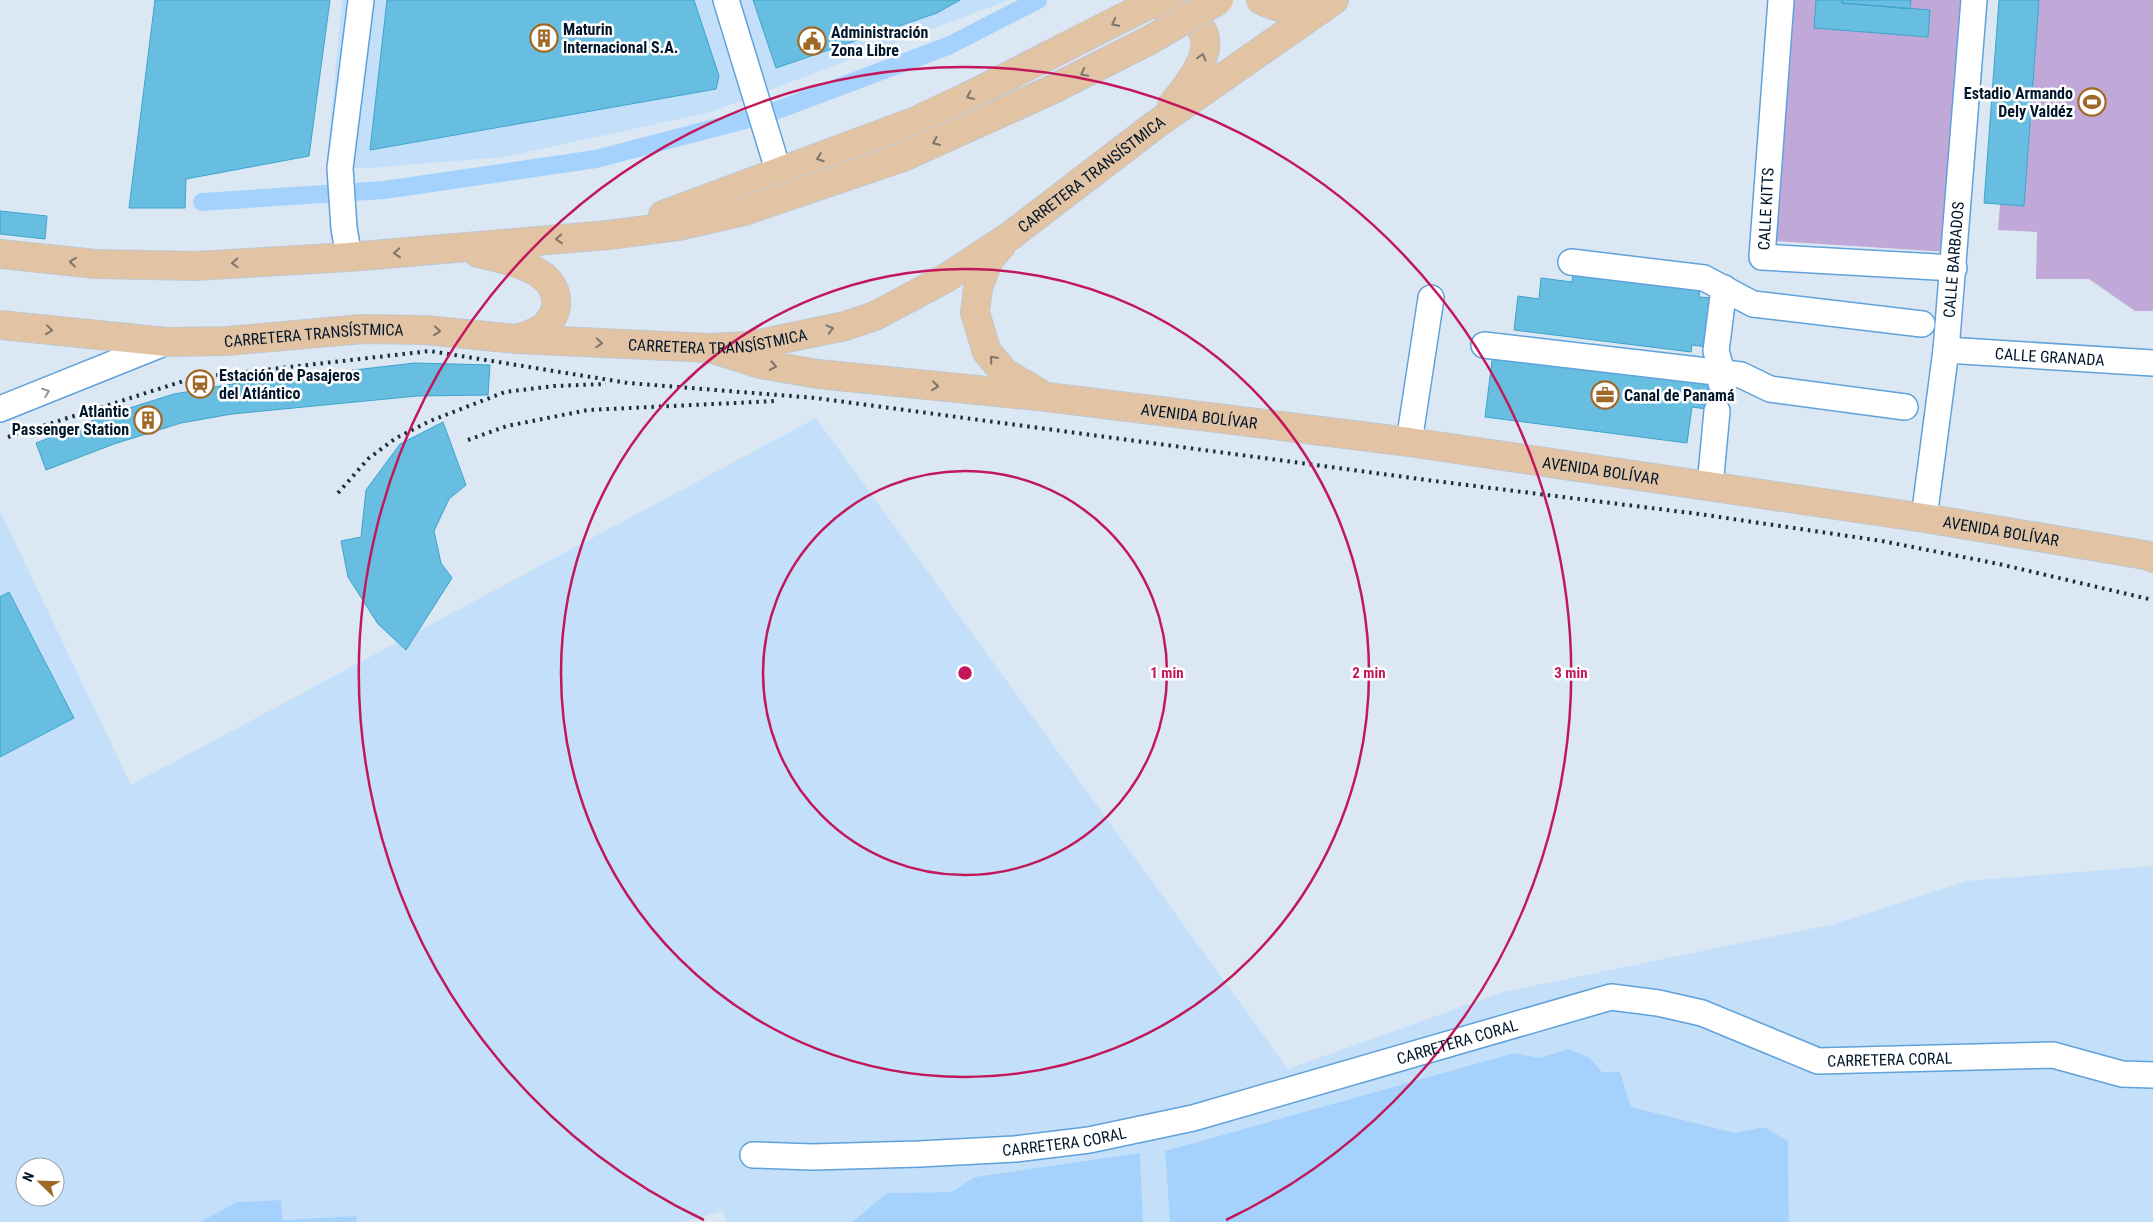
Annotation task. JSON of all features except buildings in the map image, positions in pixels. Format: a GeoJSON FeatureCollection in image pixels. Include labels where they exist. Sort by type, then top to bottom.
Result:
{"type":"FeatureCollection","features":[{"type":"Feature","properties":{"kind":"main road"},"geometry":{"type":"LineString","coordinates":[[0,254],[96,264],[196,266],[349,257],[608,235],[678,226],[744,211],[903,157],[1049,91],[1148,41],[1219,0]]}},
{"type":"Feature","properties":{"kind":"main road"},"geometry":{"type":"LineString","coordinates":[[1261,0],[1272,6],[1292,10],[1329,4]]}},
{"type":"Feature","properties":{"kind":"main road","name":"CARRETERA TRANSÍSTMICA"},"geometry":{"type":"LineString","coordinates":[[0,325],[167,342],[227,341],[363,329],[425,330],[517,339],[710,348],[749,346],[815,333],[875,316],[946,278],[1010,236],[1155,125],[1329,4]]}},
{"type":"Feature","properties":{"kind":"main road"},"geometry":{"type":"LineString","coordinates":[[608,235],[916,121],[1151,5],[1188,16],[1200,25],[1205,38],[1203,58],[1192,80],[1155,125]]}},
{"type":"Feature","properties":{"kind":"main road","name":"AVENIDA BOLÍVAR"},"geometry":{"type":"LineString","coordinates":[[1010,236],[988,261],[978,288],[975,313],[987,352],[1005,373],[1047,397]]}},
{"type":"Feature","properties":{"kind":"main road"},"geometry":{"type":"LineString","coordinates":[[456,248],[527,267],[540,274],[550,284],[557,301],[554,314],[540,329],[517,339]]}},
{"type":"Feature","properties":{"kind":"main road","name":"AVENIDA BOLÍVAR"},"geometry":{"type":"LineString","coordinates":[[710,348],[760,364],[818,374],[1047,397],[1409,442],[1924,518],[2150,555]]}},
{"type":"Feature","properties":{"kind":"street"},"geometry":{"type":"LineString","coordinates":[[349,257],[344,228],[340,168],[361,0]]}},
{"type":"Feature","properties":{"kind":"street"},"geometry":{"type":"LineString","coordinates":[[726,0],[779,173]]}},
{"type":"Feature","properties":{"kind":"street","name":"CALLE KITTS"},"geometry":{"type":"LineString","coordinates":[[1781,0],[1762,258],[1954,268]]}},
{"type":"Feature","properties":{"kind":"street","name":"CALLE BARBADOS"},"geometry":{"type":"LineString","coordinates":[[1924,518],[1946,350],[1954,268],[1974,0]]}},
{"type":"Feature","properties":{"kind":"street"},"geometry":{"type":"LineString","coordinates":[[1571,262],[1704,278],[1753,304],[1922,324]]}},
{"type":"Feature","properties":{"kind":"street"},"geometry":{"type":"LineString","coordinates":[[1721,378],[1716,351],[1724,288]]}},
{"type":"Feature","properties":{"kind":"street"},"geometry":{"type":"LineString","coordinates":[[1409,442],[1431,298]]}},
{"type":"Feature","properties":{"kind":"street"},"geometry":{"type":"LineString","coordinates":[[0,409],[167,342]]}},
{"type":"Feature","properties":{"kind":"street"},"geometry":{"type":"LineString","coordinates":[[1484,345],[1721,378],[1741,375],[1770,389],[1905,407]]}},
{"type":"Feature","properties":{"kind":"street","name":"CALLE GRANADA"},"geometry":{"type":"LineString","coordinates":[[1946,350],[2153,363]]}},
{"type":"Feature","properties":{"kind":"street"},"geometry":{"type":"LineString","coordinates":[[1710,486],[1717,410]]}},
{"type":"Feature","properties":{"kind":"street","name":"CARRETERA CORAL"},"geometry":{"type":"LineString","coordinates":[[754,1154],[813,1157],[919,1154],[1014,1149],[1089,1140],[1193,1118],[1611,997],[1658,1003],[1702,1013],[1818,1061],[2053,1055],[2122,1074],[2153,1075]]}},
{"type":"Feature","properties":{"kind":"shaded area"},"geometry":{"type":"Polygon","coordinates":[[[342,0],[1009,0],[711,112],[505,157],[369,168],[326,168],[342,0]]]}},
{"type":"Feature","properties":{"kind":"shaded area"},"geometry":{"type":"Polygon","coordinates":[[[1792,0],[1965,0],[1948,252],[1776,241],[1792,0]]]}},
{"type":"Feature","properties":{"kind":"shaded area","name":"Estadio Armando Dely Valdéz"},"geometry":{"type":"Polygon","coordinates":[[[2039,0],[2153,0],[2153,311],[2135,311],[2089,279],[2036,279],[2037,232],[1998,230],[2000,204],[2024,206],[2039,0]]]}},
{"type":"Feature","properties":{"kind":"shaded area"},"geometry":{"type":"Polygon","coordinates":[[[816,418],[1288,1069],[1503,992],[1834,924],[1967,881],[2153,866],[2153,1222],[1789,1222],[1788,1141],[1764,1127],[1735,1133],[1631,1107],[1620,1072],[1602,1072],[1589,1057],[1568,1049],[1539,1058],[1514,1053],[1165,1151],[1170,1222],[1143,1222],[1140,1153],[975,1177],[952,1192],[887,1193],[852,1222],[726,1222],[724,1211],[683,1222],[357,1222],[356,1216],[283,1220],[281,1200],[237,1202],[200,1222],[0,1222],[0,511],[131,785],[816,418]]]}},
{"type":"Feature","properties":{"kind":"shaded area"},"geometry":{"type":"Polygon","coordinates":[[[1568,1049],[1589,1057],[1602,1072],[1620,1072],[1631,1107],[1735,1133],[1764,1127],[1788,1141],[1789,1222],[1170,1222],[1165,1151],[1514,1053],[1539,1058],[1568,1049]]]}},
{"type":"Feature","properties":{"kind":"shaded area"},"geometry":{"type":"Polygon","coordinates":[[[1140,1153],[1143,1222],[852,1222],[887,1193],[952,1192],[975,1177],[1140,1153]]]}},
{"type":"Feature","properties":{"kind":"shaded area"},"geometry":{"type":"Polygon","coordinates":[[[281,1200],[283,1220],[356,1216],[357,1222],[200,1222],[237,1202],[281,1200]]]}},
{"type":"Feature","properties":{"kind":"waterway"},"geometry":{"type":"LineString","coordinates":[[202,202],[384,190],[596,159],[764,115],[948,46],[1038,0]]}},
{"type":"Feature","properties":{"kind":"railway"},"geometry":{"type":"LineString","coordinates":[[8,437],[193,378],[430,351],[628,383],[816,398],[1427,480],[1699,514],[1882,541],[1999,564],[2153,600]]}},
{"type":"Feature","properties":{"kind":"railway"},"geometry":{"type":"LineString","coordinates":[[338,493],[368,459],[396,438],[430,421],[505,392],[554,386],[606,384]]}},
{"type":"Feature","properties":{"kind":"railway"},"geometry":{"type":"LineString","coordinates":[[468,440],[507,426],[588,410],[776,401]]}},
{"type":"Feature","properties":{"kind":"place","name":"Maturin Internacional S.A."},"geometry":{"type":"Point","coordinates":[544,38]}},
{"type":"Feature","properties":{"kind":"place","name":"Administración Zona Libre"},"geometry":{"type":"Point","coordinates":[812,41]}},
{"type":"Feature","properties":{"kind":"place","name":"Estadio Armando Dely Valdéz"},"geometry":{"type":"Point","coordinates":[2092,102]}},
{"type":"Feature","properties":{"kind":"place","name":"Estación de Pasajeros del Atlántico"},"geometry":{"type":"Point","coordinates":[200,384]}},
{"type":"Feature","properties":{"kind":"place","name":"Canal de Panamá"},"geometry":{"type":"Point","coordinates":[1605,395]}},
{"type":"Feature","properties":{"kind":"place","name":"Atlantic Passenger Station"},"geometry":{"type":"Point","coordinates":[148,420]}}]}
